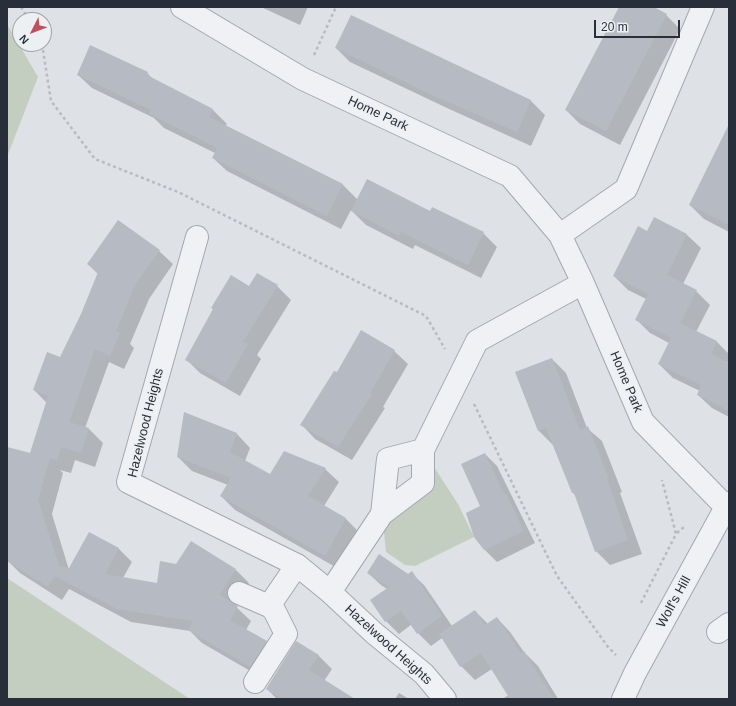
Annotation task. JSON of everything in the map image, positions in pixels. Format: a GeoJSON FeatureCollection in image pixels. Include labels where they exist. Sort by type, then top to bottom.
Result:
{"type":"FeatureCollection","features":[{"type":"Feature","properties":{"kind":"street","name":"Home Park"},"geometry":{"type":"LineString","coordinates":[[182,7],[303,80],[510,176],[560,235],[583,283],[643,422],[727,505]]}},
{"type":"Feature","properties":{"kind":"street"},"geometry":{"type":"LineString","coordinates":[[560,235],[626,189],[703,7]]}},
{"type":"Feature","properties":{"kind":"street","name":"Hazelwood Heights"},"geometry":{"type":"LineString","coordinates":[[197,237],[128,482],[297,565],[330,592],[374,633],[424,674],[444,699]]}},
{"type":"Feature","properties":{"kind":"street"},"geometry":{"type":"LineString","coordinates":[[330,592],[382,514],[423,483],[423,450],[477,340],[583,283]]}},
{"type":"Feature","properties":{"kind":"street"},"geometry":{"type":"LineString","coordinates":[[382,514],[388,459],[423,450]]}},
{"type":"Feature","properties":{"kind":"street","name":"Wolf's Hill"},"geometry":{"type":"LineString","coordinates":[[623,699],[635,673],[727,505]]}},
{"type":"Feature","properties":{"kind":"street"},"geometry":{"type":"LineString","coordinates":[[269,606],[297,565]]}},
{"type":"Feature","properties":{"kind":"street"},"geometry":{"type":"LineString","coordinates":[[239,594],[269,606],[274,610],[286,634],[255,682]]}},
{"type":"Feature","properties":{"kind":"path"},"geometry":{"type":"LineString","coordinates":[[303,80],[336,7]]}},
{"type":"Feature","properties":{"kind":"path"},"geometry":{"type":"LineString","coordinates":[[43,52],[51,101],[95,159],[178,192],[426,316],[460,375],[557,576],[608,647],[635,673]]}},
{"type":"Feature","properties":{"kind":"path"},"geometry":{"type":"LineString","coordinates":[[640,605],[676,534],[661,474]]}},
{"type":"Feature","properties":{"kind":"green space"},"geometry":{"type":"Polygon","coordinates":[[[7,24],[12,33],[12,52],[23,52],[38,77],[7,157],[7,24]]]}},
{"type":"Feature","properties":{"kind":"green space"},"geometry":{"type":"Polygon","coordinates":[[[423,450],[458,504],[474,537],[415,566],[405,565],[386,552],[382,514],[423,483],[423,450]]]}},
{"type":"Feature","properties":{"kind":"green space"},"geometry":{"type":"Polygon","coordinates":[[[7,578],[190,699],[7,699],[7,578]]]}},
{"type":"Feature","properties":{"kind":"building"},"geometry":{"type":"Polygon","coordinates":[[[619,7],[654,7],[667,14],[606,131],[565,110],[619,7]]]}},
{"type":"Feature","properties":{"kind":"building"},"geometry":{"type":"Polygon","coordinates":[[[351,15],[531,100],[517,132],[432,95],[335,48],[351,15]]]}},
{"type":"Feature","properties":{"kind":"building"},"geometry":{"type":"Polygon","coordinates":[[[90,45],[148,72],[147,75],[213,109],[209,117],[343,184],[327,216],[212,158],[217,148],[149,114],[151,110],[77,75],[90,45]]]}},
{"type":"Feature","properties":{"kind":"building"},"geometry":{"type":"Polygon","coordinates":[[[729,124],[729,225],[689,205],[729,124]]]}},
{"type":"Feature","properties":{"kind":"building"},"geometry":{"type":"Polygon","coordinates":[[[367,179],[430,211],[432,207],[484,232],[468,265],[401,232],[399,236],[351,211],[367,179]]]}},
{"type":"Feature","properties":{"kind":"building"},"geometry":{"type":"Polygon","coordinates":[[[654,217],[687,234],[667,275],[697,290],[680,323],[717,341],[711,354],[729,363],[729,411],[697,395],[701,385],[658,364],[671,338],[635,320],[648,294],[613,276],[638,226],[647,231],[654,217]]]}},
{"type":"Feature","properties":{"kind":"building"},"geometry":{"type":"Polygon","coordinates":[[[118,220],[160,250],[135,285],[116,331],[120,333],[110,356],[95,349],[69,422],[89,428],[81,453],[61,447],[57,460],[30,453],[48,396],[33,390],[47,352],[60,357],[81,314],[98,272],[87,264],[118,220]]]}},
{"type":"Feature","properties":{"kind":"building"},"geometry":{"type":"Polygon","coordinates":[[[257,273],[278,285],[243,342],[248,344],[226,383],[185,360],[213,309],[211,308],[231,275],[249,286],[257,273]]]}},
{"type":"Feature","properties":{"kind":"building"},"geometry":{"type":"Polygon","coordinates":[[[361,330],[395,350],[370,393],[372,394],[338,447],[300,425],[334,371],[337,372],[361,330]]]}},
{"type":"Feature","properties":{"kind":"building"},"geometry":{"type":"Polygon","coordinates":[[[552,358],[580,430],[588,426],[609,479],[607,479],[628,540],[595,552],[574,493],[572,493],[546,428],[538,431],[515,372],[552,358]]]}},
{"type":"Feature","properties":{"kind":"building"},"geometry":{"type":"Polygon","coordinates":[[[184,412],[237,433],[230,452],[270,474],[284,451],[326,468],[308,496],[346,518],[325,556],[220,496],[231,478],[177,457],[184,412]]]}},
{"type":"Feature","properties":{"kind":"building"},"geometry":{"type":"Polygon","coordinates":[[[7,447],[50,458],[38,500],[59,566],[69,568],[89,532],[119,548],[105,574],[157,583],[160,561],[176,564],[191,541],[236,569],[220,595],[238,606],[230,620],[267,641],[250,667],[188,630],[193,621],[117,609],[55,576],[48,587],[7,561],[7,447]]]}},
{"type":"Feature","properties":{"kind":"building"},"geometry":{"type":"Polygon","coordinates":[[[485,453],[504,494],[506,494],[524,531],[484,550],[474,537],[466,513],[480,506],[461,464],[485,453]]]}},
{"type":"Feature","properties":{"kind":"building"},"geometry":{"type":"Polygon","coordinates":[[[379,554],[408,574],[412,571],[442,616],[417,634],[401,611],[385,622],[370,600],[389,587],[367,573],[379,554]]]}},
{"type":"Feature","properties":{"kind":"building"},"geometry":{"type":"Polygon","coordinates":[[[475,610],[485,625],[497,617],[521,653],[524,651],[554,699],[510,699],[481,653],[460,667],[439,634],[475,610]]]}},
{"type":"Feature","properties":{"kind":"building"},"geometry":{"type":"Polygon","coordinates":[[[296,641],[319,655],[309,670],[355,699],[282,699],[266,689],[296,641]]]}}]}
